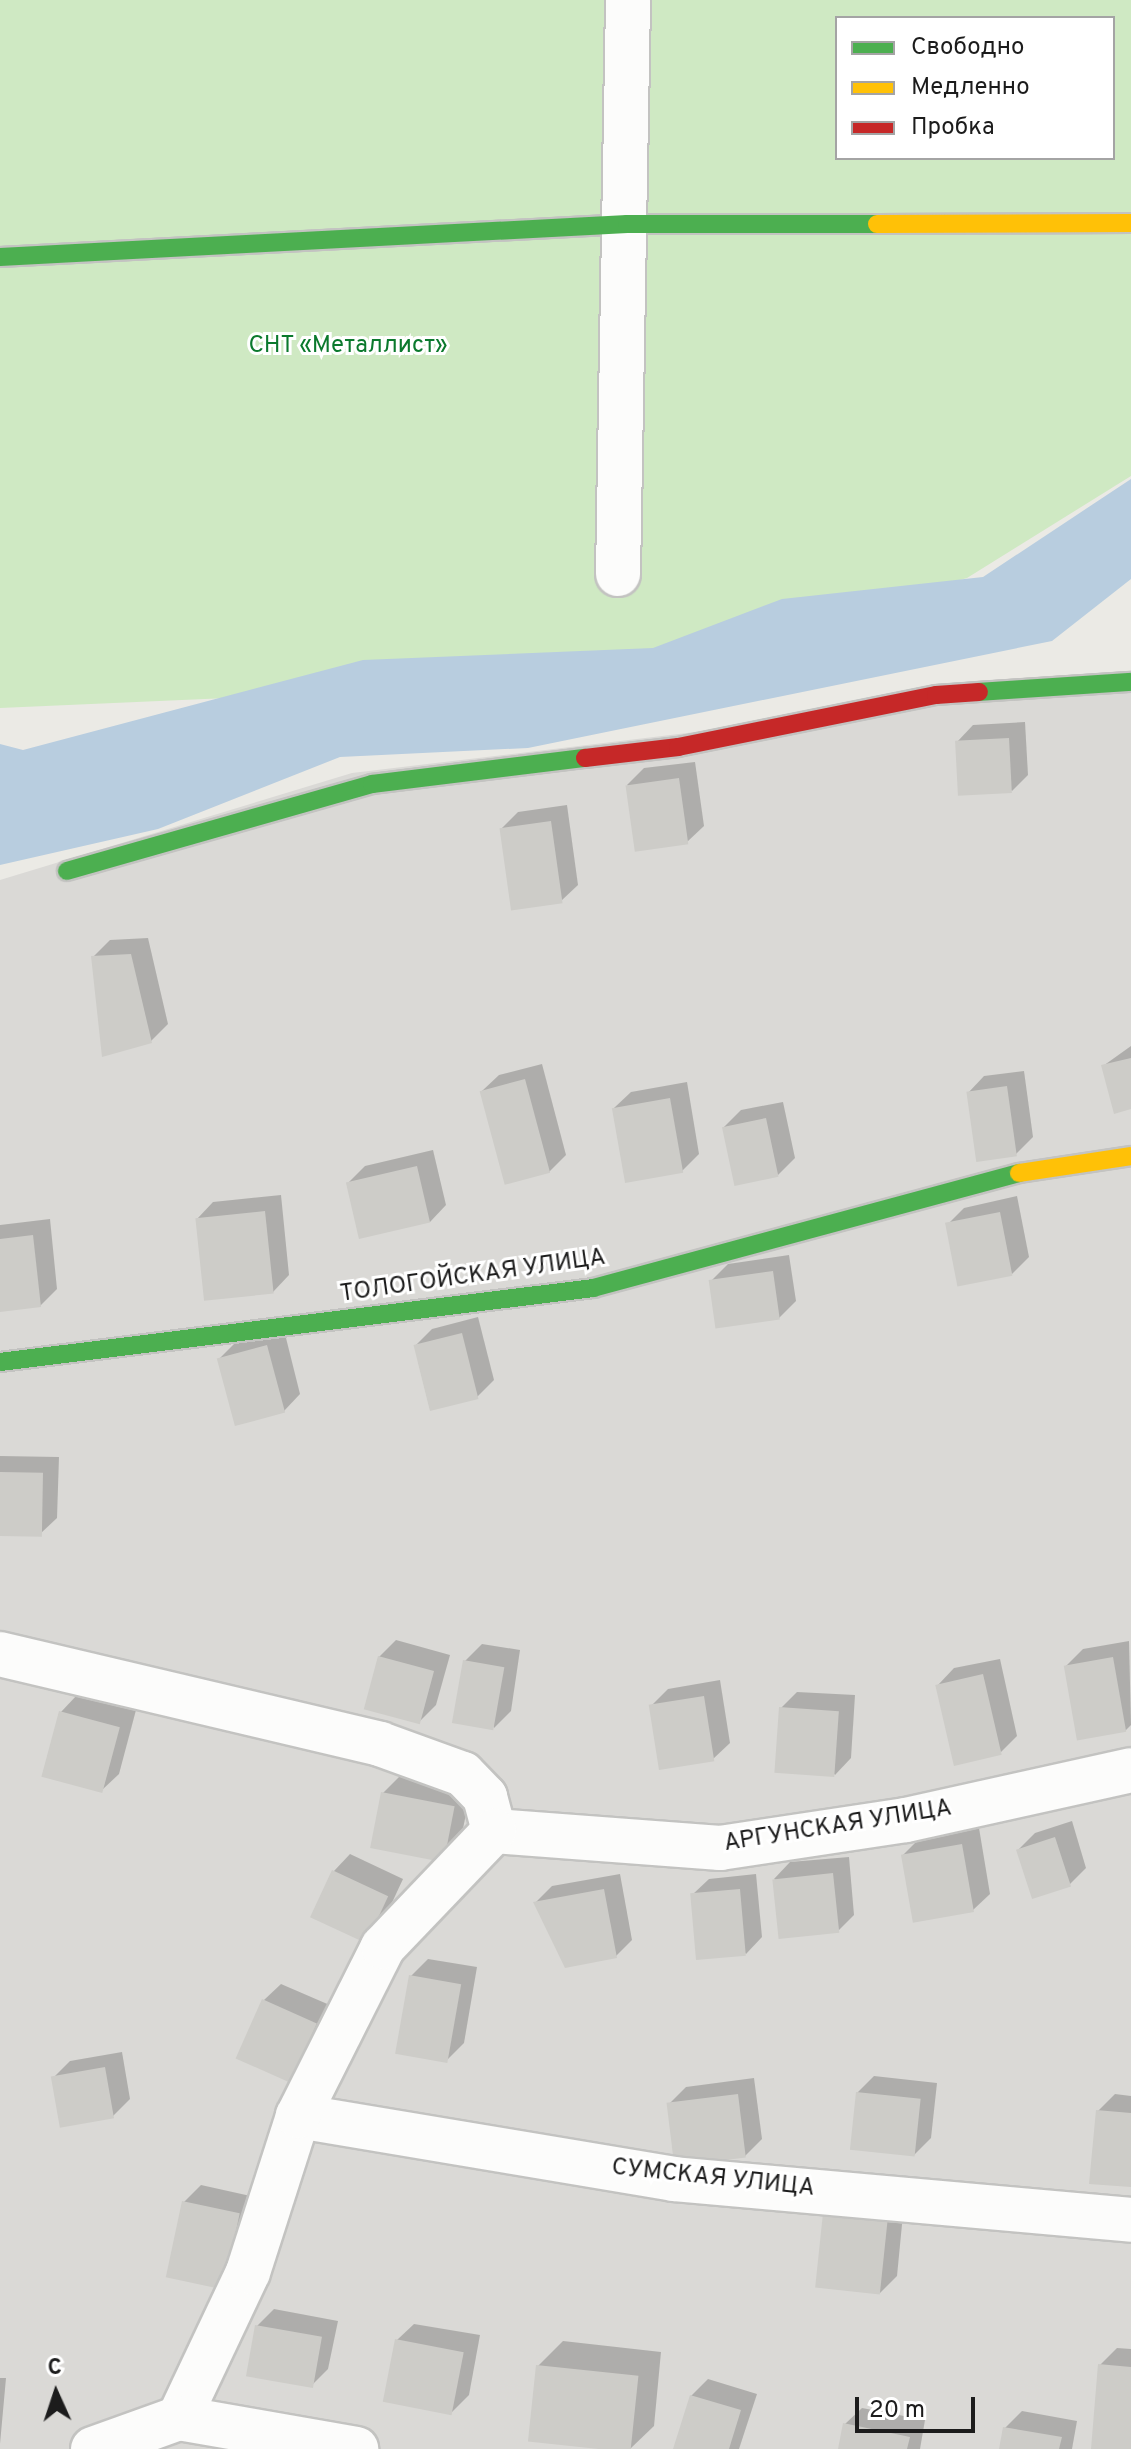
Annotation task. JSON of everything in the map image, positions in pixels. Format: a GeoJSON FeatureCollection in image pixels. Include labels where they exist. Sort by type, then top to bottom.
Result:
{"type":"FeatureCollection","features":[{"type":"Feature","properties":{"kind":"street"},"geometry":{"type":"LineString","coordinates":[[618,574],[627,224],[628,0]]}},
{"type":"Feature","properties":{"kind":"street"},"geometry":{"type":"LineString","coordinates":[[0,257],[627,224],[1131,223]]}},
{"type":"Feature","properties":{"kind":"street"},"geometry":{"type":"LineString","coordinates":[[67,871],[372,784],[678,747],[936,695],[1131,682]]}},
{"type":"Feature","properties":{"kind":"street","name":"ТОЛОГОЙСКАЯ УЛИЦА"},"geometry":{"type":"LineString","coordinates":[[0,1362],[593,1288],[1029,1170],[1131,1156]]}},
{"type":"Feature","properties":{"kind":"street"},"geometry":{"type":"LineString","coordinates":[[0,1654],[380,1744],[463,1774],[485,1797],[494,1831],[383,1947],[298,2116],[248,2272],[179,2418]]}},
{"type":"Feature","properties":{"kind":"street","name":"АРГУНСКАЯ УЛИЦА"},"geometry":{"type":"LineString","coordinates":[[494,1831],[720,1848],[906,1820],[1131,1770]]}},
{"type":"Feature","properties":{"kind":"street","name":"СУМСКАЯ УЛИЦА"},"geometry":{"type":"LineString","coordinates":[[298,2116],[674,2179],[1131,2220]]}},
{"type":"Feature","properties":{"kind":"street"},"geometry":{"type":"LineString","coordinates":[[93,2449],[179,2418],[356,2449]]}},
{"type":"Feature","properties":{"kind":"shaded area"},"geometry":{"type":"Polygon","coordinates":[[[1131,680],[1131,2449],[0,2449],[0,880],[352,773],[1131,680]]]}},
{"type":"Feature","properties":{"kind":"green space","name":"СНТ «Металлист»"},"geometry":{"type":"Polygon","coordinates":[[[0,0],[1131,0],[1131,476],[967,578],[786,630],[567,683],[0,708],[0,0]]]}},
{"type":"Feature","properties":{"kind":"water"},"geometry":{"type":"Polygon","coordinates":[[[1131,479],[1131,579],[1052,641],[528,748],[340,757],[158,829],[0,865],[0,744],[23,750],[363,660],[653,648],[782,599],[983,577],[1131,479]]]}},
{"type":"Feature","properties":{"kind":"building"},"geometry":{"type":"Polygon","coordinates":[[[1009,738],[1012,793],[958,796],[955,741],[1009,738]]]}},
{"type":"Feature","properties":{"kind":"building"},"geometry":{"type":"Polygon","coordinates":[[[679,778],[688,844],[635,852],[626,786],[679,778]]]}},
{"type":"Feature","properties":{"kind":"building"},"geometry":{"type":"Polygon","coordinates":[[[551,821],[563,903],[511,910],[500,828],[551,821]]]}},
{"type":"Feature","properties":{"kind":"building"},"geometry":{"type":"Polygon","coordinates":[[[131,954],[152,1043],[102,1057],[91,956],[131,954]]]}},
{"type":"Feature","properties":{"kind":"building"},"geometry":{"type":"Polygon","coordinates":[[[1131,1058],[1131,1109],[1114,1114],[1101,1065],[1131,1058]]]}},
{"type":"Feature","properties":{"kind":"building"},"geometry":{"type":"Polygon","coordinates":[[[525,1079],[550,1173],[505,1185],[480,1091],[525,1079]]]}},
{"type":"Feature","properties":{"kind":"building"},"geometry":{"type":"Polygon","coordinates":[[[1007,1086],[1017,1156],[976,1162],[966,1092],[1007,1086]]]}},
{"type":"Feature","properties":{"kind":"building"},"geometry":{"type":"Polygon","coordinates":[[[670,1098],[683,1173],[625,1183],[612,1108],[670,1098]]]}},
{"type":"Feature","properties":{"kind":"building"},"geometry":{"type":"Polygon","coordinates":[[[766,1118],[778,1177],[734,1186],[722,1127],[766,1118]]]}},
{"type":"Feature","properties":{"kind":"building"},"geometry":{"type":"Polygon","coordinates":[[[417,1166],[430,1223],[359,1239],[346,1182],[417,1166]]]}},
{"type":"Feature","properties":{"kind":"building"},"geometry":{"type":"Polygon","coordinates":[[[265,1211],[274,1294],[204,1301],[195,1218],[265,1211]]]}},
{"type":"Feature","properties":{"kind":"building"},"geometry":{"type":"Polygon","coordinates":[[[1000,1212],[1012,1276],[957,1286],[945,1223],[1000,1212]]]}},
{"type":"Feature","properties":{"kind":"building"},"geometry":{"type":"Polygon","coordinates":[[[33,1235],[41,1307],[0,1312],[0,1239],[33,1235]]]}},
{"type":"Feature","properties":{"kind":"building"},"geometry":{"type":"Polygon","coordinates":[[[773,1271],[780,1320],[715,1329],[709,1280],[773,1271]]]}},
{"type":"Feature","properties":{"kind":"building"},"geometry":{"type":"Polygon","coordinates":[[[462,1333],[478,1399],[430,1411],[413,1345],[462,1333]]]}},
{"type":"Feature","properties":{"kind":"building"},"geometry":{"type":"Polygon","coordinates":[[[267,1345],[285,1413],[235,1426],[217,1358],[267,1345]]]}},
{"type":"Feature","properties":{"kind":"building"},"geometry":{"type":"Polygon","coordinates":[[[0,1472],[43,1473],[42,1537],[0,1536],[0,1472]]]}},
{"type":"Feature","properties":{"kind":"building"},"geometry":{"type":"Polygon","coordinates":[[[378,1656],[434,1671],[420,1724],[364,1709],[378,1656]]]}},
{"type":"Feature","properties":{"kind":"building"},"geometry":{"type":"Polygon","coordinates":[[[1113,1657],[1126,1732],[1077,1741],[1064,1666],[1113,1657]]]}},
{"type":"Feature","properties":{"kind":"building"},"geometry":{"type":"Polygon","coordinates":[[[463,1660],[504,1667],[493,1730],[452,1723],[463,1660]]]}},
{"type":"Feature","properties":{"kind":"building"},"geometry":{"type":"Polygon","coordinates":[[[983,1674],[1002,1755],[954,1766],[935,1685],[983,1674]]]}},
{"type":"Feature","properties":{"kind":"building"},"geometry":{"type":"Polygon","coordinates":[[[704,1696],[714,1761],[659,1770],[649,1705],[704,1696]]]}},
{"type":"Feature","properties":{"kind":"building"},"geometry":{"type":"Polygon","coordinates":[[[779,1707],[839,1711],[834,1777],[774,1773],[779,1707]]]}},
{"type":"Feature","properties":{"kind":"building"},"geometry":{"type":"Polygon","coordinates":[[[59,1711],[120,1727],[102,1793],[41,1777],[59,1711]]]}},
{"type":"Feature","properties":{"kind":"building"},"geometry":{"type":"Polygon","coordinates":[[[381,1792],[455,1806],[444,1862],[370,1848],[381,1792]]]}},
{"type":"Feature","properties":{"kind":"building"},"geometry":{"type":"Polygon","coordinates":[[[1055,1837],[1071,1886],[1032,1899],[1016,1850],[1055,1837]]]}},
{"type":"Feature","properties":{"kind":"building"},"geometry":{"type":"Polygon","coordinates":[[[962,1844],[974,1912],[913,1923],[901,1855],[962,1844]]]}},
{"type":"Feature","properties":{"kind":"building"},"geometry":{"type":"Polygon","coordinates":[[[332,1870],[388,1896],[366,1943],[310,1917],[332,1870]]]}},
{"type":"Feature","properties":{"kind":"building"},"geometry":{"type":"Polygon","coordinates":[[[833,1873],[839,1933],[779,1939],[772,1879],[833,1873]]]}},
{"type":"Feature","properties":{"kind":"building"},"geometry":{"type":"Polygon","coordinates":[[[604,1889],[617,1958],[565,1968],[533,1902],[604,1889]]]}},
{"type":"Feature","properties":{"kind":"building"},"geometry":{"type":"Polygon","coordinates":[[[740,1889],[746,1956],[696,1960],[690,1893],[740,1889]]]}},
{"type":"Feature","properties":{"kind":"building"},"geometry":{"type":"Polygon","coordinates":[[[409,1975],[461,1984],[447,2063],[395,2054],[409,1975]]]}},
{"type":"Feature","properties":{"kind":"building"},"geometry":{"type":"Polygon","coordinates":[[[262,1999],[317,2023],[290,2083],[236,2058],[262,1999]]]}},
{"type":"Feature","properties":{"kind":"building"},"geometry":{"type":"Polygon","coordinates":[[[105,2067],[114,2118],[60,2128],[51,2077],[105,2067]]]}},
{"type":"Feature","properties":{"kind":"building"},"geometry":{"type":"Polygon","coordinates":[[[856,2092],[921,2099],[915,2156],[850,2150],[856,2092]]]}},
{"type":"Feature","properties":{"kind":"building"},"geometry":{"type":"Polygon","coordinates":[[[738,2094],[746,2158],[674,2166],[667,2103],[738,2094]]]}},
{"type":"Feature","properties":{"kind":"building"},"geometry":{"type":"Polygon","coordinates":[[[1096,2110],[1131,2113],[1131,2187],[1089,2184],[1096,2110]]]}},
{"type":"Feature","properties":{"kind":"building"},"geometry":{"type":"Polygon","coordinates":[[[182,2201],[240,2213],[223,2290],[166,2277],[182,2201]]]}},
{"type":"Feature","properties":{"kind":"building"},"geometry":{"type":"Polygon","coordinates":[[[823,2213],[888,2220],[880,2294],[815,2288],[823,2213]]]}},
{"type":"Feature","properties":{"kind":"building"},"geometry":{"type":"Polygon","coordinates":[[[255,2325],[322,2337],[313,2388],[246,2376],[255,2325]]]}},
{"type":"Feature","properties":{"kind":"building"},"geometry":{"type":"Polygon","coordinates":[[[395,2339],[464,2352],[452,2415],[383,2402],[395,2339]]]}},
{"type":"Feature","properties":{"kind":"building"},"geometry":{"type":"Polygon","coordinates":[[[1098,2364],[1131,2367],[1131,2449],[1091,2449],[1098,2364]]]}},
{"type":"Feature","properties":{"kind":"building"},"geometry":{"type":"Polygon","coordinates":[[[536,2365],[638,2376],[631,2449],[528,2442],[536,2365]]]}},
{"type":"Feature","properties":{"kind":"building"},"geometry":{"type":"Polygon","coordinates":[[[690,2395],[741,2410],[729,2449],[673,2449],[690,2395]]]}},
{"type":"Feature","properties":{"kind":"building"},"geometry":{"type":"Polygon","coordinates":[[[843,2423],[910,2437],[907,2449],[838,2449],[843,2423]]]}},
{"type":"Feature","properties":{"kind":"building"},"geometry":{"type":"Polygon","coordinates":[[[1003,2427],[1062,2437],[1059,2449],[999,2449],[1003,2427]]]}},
{"type":"Feature","properties":{"kind":"traffic: fast"},"geometry":{"type":"LineString","coordinates":[[0,257],[627,224],[877,224]]}},
{"type":"Feature","properties":{"kind":"traffic: fast"},"geometry":{"type":"LineString","coordinates":[[979,692],[1131,682]]}},
{"type":"Feature","properties":{"kind":"traffic: fast"},"geometry":{"type":"LineString","coordinates":[[67,871],[372,784],[585,758]]}},
{"type":"Feature","properties":{"kind":"traffic: fast"},"geometry":{"type":"LineString","coordinates":[[0,1362],[593,1288],[1019,1173]]}},
{"type":"Feature","properties":{"kind":"traffic: slow"},"geometry":{"type":"LineString","coordinates":[[877,224],[1131,223]]}},
{"type":"Feature","properties":{"kind":"traffic: slow"},"geometry":{"type":"LineString","coordinates":[[1019,1173],[1131,1156]]}},
{"type":"Feature","properties":{"kind":"traffic: jam"},"geometry":{"type":"LineString","coordinates":[[585,758],[678,747],[936,695],[979,692]]}}]}
